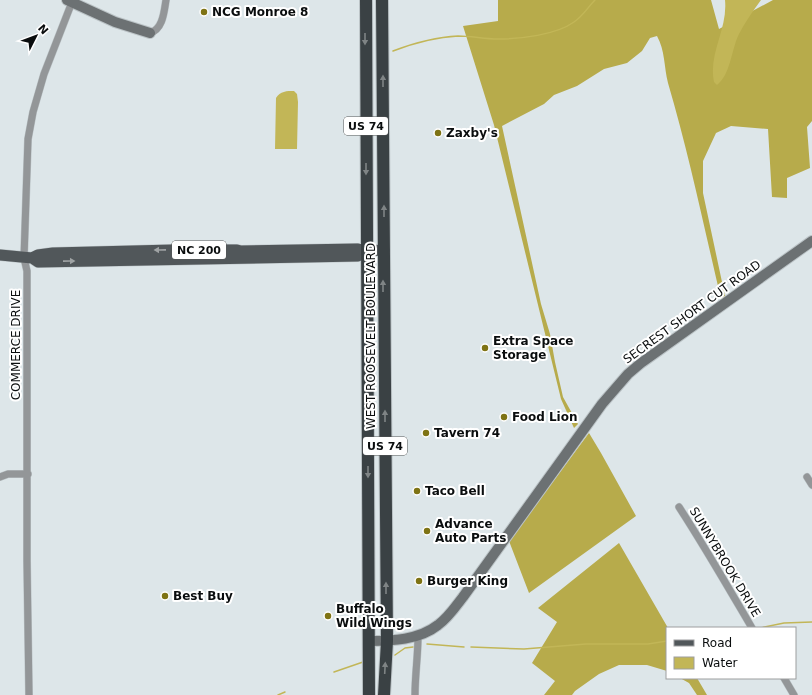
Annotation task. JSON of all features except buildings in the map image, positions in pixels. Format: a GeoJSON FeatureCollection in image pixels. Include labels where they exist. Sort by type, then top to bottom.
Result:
{"type":"FeatureCollection","features":[{"type":"Feature","properties":{"kind":"highway","name":"WEST ROOSEVELT BOULEVARD"},"geometry":{"type":"LineString","coordinates":[[366,0],[369,695]]}},
{"type":"Feature","properties":{"kind":"highway"},"geometry":{"type":"LineString","coordinates":[[377,0],[382,45]]}},
{"type":"Feature","properties":{"kind":"highway","name":"WEST ROOSEVELT BOULEVARD"},"geometry":{"type":"LineString","coordinates":[[382,0],[386,641],[384,695]]}},
{"type":"Feature","properties":{"kind":"main road"},"geometry":{"type":"LineString","coordinates":[[69,1],[115,22],[150,33]]}},
{"type":"Feature","properties":{"kind":"main road","name":"SECREST SHORT CUT ROAD"},"geometry":{"type":"LineString","coordinates":[[369,641],[386,641],[418,636],[439,624],[464,596],[602,404],[628,374],[641,363],[812,241]]}},
{"type":"Feature","properties":{"kind":"main road","name":"NC 200"},"geometry":{"type":"LineString","coordinates":[[28,258],[38,254],[53,253],[180,250],[384,250]]}},
{"type":"Feature","properties":{"kind":"main road","name":"NC 200"},"geometry":{"type":"LineString","coordinates":[[204,259],[211,256],[237,254],[241,251]]}},
{"type":"Feature","properties":{"kind":"main road","name":"NC 200"},"geometry":{"type":"LineString","coordinates":[[0,255],[28,258],[38,262],[358,256],[367,251]]}},
{"type":"Feature","properties":{"kind":"street"},"geometry":{"type":"LineString","coordinates":[[150,33],[155,32],[158,28],[166,0]]}},
{"type":"Feature","properties":{"kind":"street","name":"COMMERCE DRIVE"},"geometry":{"type":"LineString","coordinates":[[29,695],[27,561],[28,139],[33,112],[44,74],[69,1]]}},
{"type":"Feature","properties":{"kind":"street"},"geometry":{"type":"LineString","coordinates":[[0,477],[8,474],[28,474]]}},
{"type":"Feature","properties":{"kind":"street"},"geometry":{"type":"LineString","coordinates":[[807,477],[812,485]]}},
{"type":"Feature","properties":{"kind":"street","name":"SUNNYBROOK DRIVE"},"geometry":{"type":"LineString","coordinates":[[679,507],[706,548],[751,627]]}},
{"type":"Feature","properties":{"kind":"street"},"geometry":{"type":"LineString","coordinates":[[415,695],[418,636]]}},
{"type":"Feature","properties":{"kind":"street"},"geometry":{"type":"LineString","coordinates":[[785,679],[794,695]]}},
{"type":"Feature","properties":{"kind":"shaded area"},"geometry":{"type":"Polygon","coordinates":[[[498,0],[711,0],[719,29],[773,0],[812,0],[812,121],[807,127],[810,168],[787,178],[787,198],[772,197],[768,129],[731,126],[716,133],[703,161],[703,193],[725,296],[721,299],[690,164],[668,83],[662,47],[657,36],[650,38],[642,51],[627,63],[604,69],[577,86],[554,95],[544,104],[502,126],[563,397],[578,424],[574,428],[561,399],[494,125],[463,26],[498,21],[498,0]]]}},
{"type":"Feature","properties":{"kind":"shaded area"},"geometry":{"type":"Polygon","coordinates":[[[589,433],[636,516],[529,593],[509,541],[589,433]]]}},
{"type":"Feature","properties":{"kind":"shaded area"},"geometry":{"type":"Polygon","coordinates":[[[619,543],[667,627],[666,627],[666,671],[647,665],[619,665],[599,674],[575,691],[572,695],[544,695],[555,681],[532,663],[557,622],[538,608],[619,543]]]}},
{"type":"Feature","properties":{"kind":"shaded area"},"geometry":{"type":"Polygon","coordinates":[[[682,679],[698,679],[707,695],[697,695],[689,683],[682,679]]]}},
{"type":"Feature","properties":{"kind":"water"},"geometry":{"type":"Polygon","coordinates":[[[725,0],[761,0],[739,34],[725,75],[717,85],[714,82],[714,61],[724,21],[725,0]]]}},
{"type":"Feature","properties":{"kind":"water"},"geometry":{"type":"Polygon","coordinates":[[[286,91],[294,91],[297,94],[298,102],[297,149],[275,149],[276,98],[286,91]]]}},
{"type":"Feature","properties":{"kind":"waterway"},"geometry":{"type":"LineString","coordinates":[[393,51],[425,41],[458,36],[507,39],[548,33],[558,30],[577,20],[595,0]]}},
{"type":"Feature","properties":{"kind":"waterway"},"geometry":{"type":"LineString","coordinates":[[765,627],[784,623],[812,622]]}},
{"type":"Feature","properties":{"kind":"waterway"},"geometry":{"type":"LineString","coordinates":[[471,647],[524,649],[586,644],[648,644],[666,641]]}},
{"type":"Feature","properties":{"kind":"waterway"},"geometry":{"type":"LineString","coordinates":[[427,644],[464,647]]}},
{"type":"Feature","properties":{"kind":"waterway"},"geometry":{"type":"LineString","coordinates":[[395,655],[405,648],[413,647]]}},
{"type":"Feature","properties":{"kind":"waterway"},"geometry":{"type":"LineString","coordinates":[[334,672],[363,662]]}},
{"type":"Feature","properties":{"kind":"waterway"},"geometry":{"type":"LineString","coordinates":[[278,695],[285,692]]}},
{"type":"Feature","properties":{"kind":"place","name":"NCG Monroe 8"},"geometry":{"type":"Point","coordinates":[204,12]}},
{"type":"Feature","properties":{"kind":"place","name":"Zaxby's"},"geometry":{"type":"Point","coordinates":[438,133]}},
{"type":"Feature","properties":{"kind":"place","name":"Extra Space Storage"},"geometry":{"type":"Point","coordinates":[485,348]}},
{"type":"Feature","properties":{"kind":"place","name":"Food Lion"},"geometry":{"type":"Point","coordinates":[504,417]}},
{"type":"Feature","properties":{"kind":"place","name":"Tavern 74"},"geometry":{"type":"Point","coordinates":[426,433]}},
{"type":"Feature","properties":{"kind":"place","name":"Taco Bell"},"geometry":{"type":"Point","coordinates":[417,491]}},
{"type":"Feature","properties":{"kind":"place","name":"Advance Auto Parts"},"geometry":{"type":"Point","coordinates":[427,531]}},
{"type":"Feature","properties":{"kind":"place","name":"Burger King"},"geometry":{"type":"Point","coordinates":[419,581]}},
{"type":"Feature","properties":{"kind":"place","name":"Best Buy"},"geometry":{"type":"Point","coordinates":[165,596]}},
{"type":"Feature","properties":{"kind":"place","name":"Buffalo Wild Wings"},"geometry":{"type":"Point","coordinates":[328,616]}}]}
